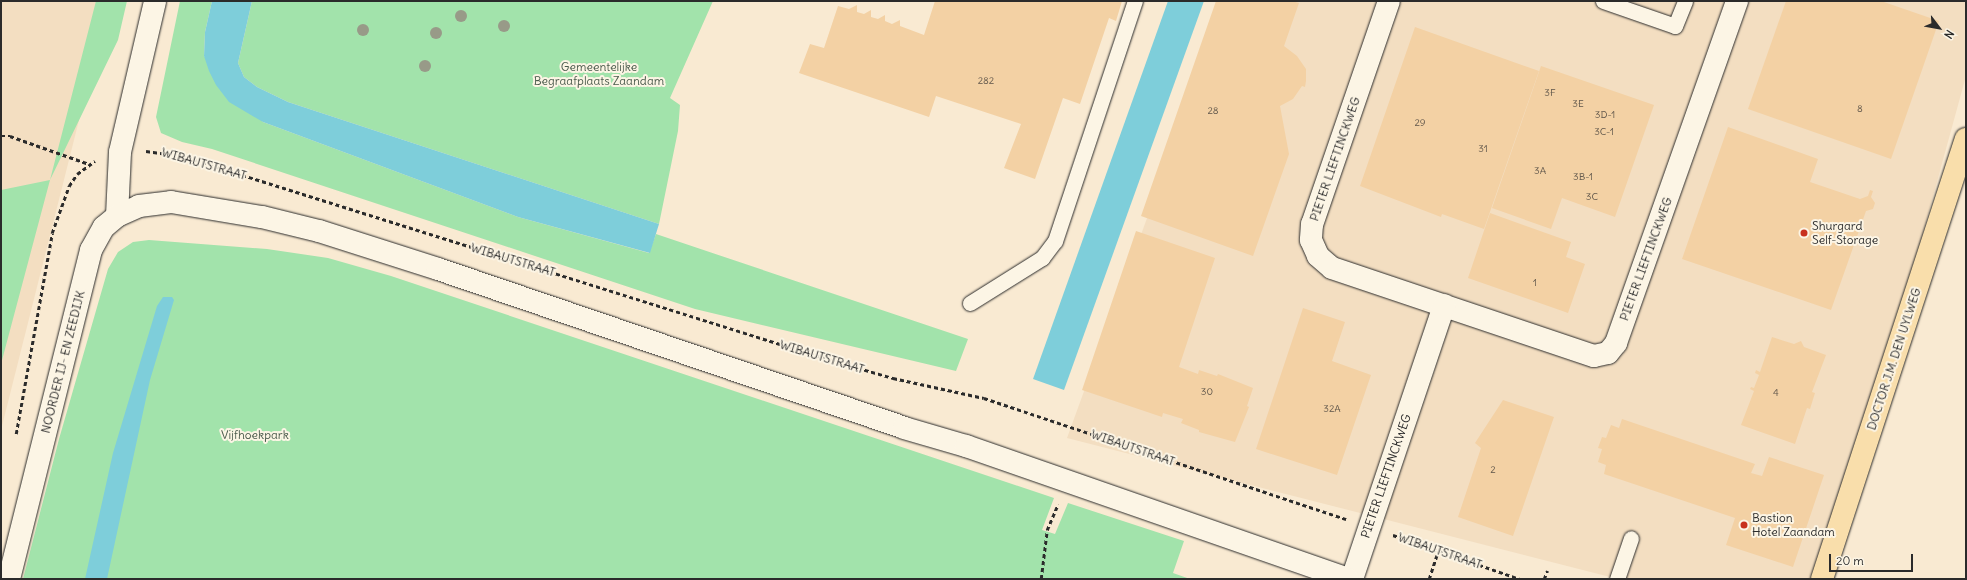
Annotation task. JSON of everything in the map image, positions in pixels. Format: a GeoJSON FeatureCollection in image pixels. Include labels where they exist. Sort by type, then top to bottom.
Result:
{"type":"FeatureCollection","features":[{"type":"Feature","properties":{"kind":"main road","name":"DOCTOR J.M. DEN UYLWEG"},"geometry":{"type":"LineString","coordinates":[[1822,579],[1966,139]]}},
{"type":"Feature","properties":{"kind":"street"},"geometry":{"type":"LineString","coordinates":[[155,1],[120,152],[117,216],[139,206],[171,202],[262,217],[319,232],[438,269],[1347,579]]}},
{"type":"Feature","properties":{"kind":"street","name":"PIETER LIEFTINCKWEG"},"geometry":{"type":"LineString","coordinates":[[1389,1],[1312,224],[1312,240],[1318,256],[1332,268],[1594,356],[1608,353],[1616,343],[1737,1]]}},
{"type":"Feature","properties":{"kind":"street","name":"NOORDER IJ- EN ZEEDIJK"},"geometry":{"type":"LineString","coordinates":[[9,579],[91,250],[104,227],[117,216]]}},
{"type":"Feature","properties":{"kind":"street","name":"PIETER LIEFTINCKWEG"},"geometry":{"type":"LineString","coordinates":[[1352,579],[1368,527],[1444,305]]}},
{"type":"Feature","properties":{"kind":"lane"},"geometry":{"type":"LineString","coordinates":[[970,303],[1042,258],[1055,241],[1136,1]]}},
{"type":"Feature","properties":{"kind":"lane"},"geometry":{"type":"LineString","coordinates":[[1603,1],[1675,26],[1684,1]]}},
{"type":"Feature","properties":{"kind":"lane"},"geometry":{"type":"LineString","coordinates":[[1616,579],[1631,538]]}},
{"type":"Feature","properties":{"kind":"path"},"geometry":{"type":"LineString","coordinates":[[1,136],[10,136],[89,164]]}},
{"type":"Feature","properties":{"kind":"path","name":"WIBAUTSTRAAT"},"geometry":{"type":"LineString","coordinates":[[120,152],[154,150],[182,156],[831,360],[893,378],[984,398],[1520,579]]}},
{"type":"Feature","properties":{"kind":"path"},"geometry":{"type":"LineString","coordinates":[[15,440],[24,401],[52,233],[69,186],[89,164],[102,156],[120,152]]}},
{"type":"Feature","properties":{"kind":"path"},"geometry":{"type":"LineString","coordinates":[[1041,579],[1048,530],[1066,482]]}},
{"type":"Feature","properties":{"kind":"path"},"geometry":{"type":"LineString","coordinates":[[1429,579],[1438,551]]}},
{"type":"Feature","properties":{"kind":"path"},"geometry":{"type":"LineString","coordinates":[[1544,579],[1547,572]]}},
{"type":"Feature","properties":{"kind":"shaded area"},"geometry":{"type":"Polygon","coordinates":[[[1,1],[109,1],[1,430],[1,1]]]}},
{"type":"Feature","properties":{"kind":"shaded area"},"geometry":{"type":"Polygon","coordinates":[[[1226,1],[1966,1],[1966,76],[1828,579],[1618,579],[1067,438],[1226,1]]]}},
{"type":"Feature","properties":{"kind":"green space"},"geometry":{"type":"Polygon","coordinates":[[[96,1],[127,1],[118,40],[50,180],[96,1]]]}},
{"type":"Feature","properties":{"kind":"green space"},"geometry":{"type":"Polygon","coordinates":[[[180,1],[212,1],[205,32],[204,56],[263,122],[518,217],[649,253],[656,234],[968,339],[956,371],[695,309],[212,149],[182,142],[161,133],[156,117],[180,1]]]}},
{"type":"Feature","properties":{"kind":"green space","name":"Gemeentelijke Begraafplaats Zaandam"},"geometry":{"type":"Polygon","coordinates":[[[252,1],[713,1],[670,98],[680,105],[678,131],[659,224],[288,102],[257,87],[244,77],[238,63],[252,1]]]}},
{"type":"Feature","properties":{"kind":"green space"},"geometry":{"type":"Polygon","coordinates":[[[50,180],[1,364],[1,190],[50,180]]]}},
{"type":"Feature","properties":{"kind":"green space","name":"Vijfhoekpark"},"geometry":{"type":"Polygon","coordinates":[[[149,240],[267,249],[328,258],[391,276],[1054,498],[1042,530],[1055,534],[1068,503],[1184,541],[1173,573],[1190,579],[23,579],[59,439],[108,269],[118,252],[133,242],[149,240]]]}},
{"type":"Feature","properties":{"kind":"water"},"geometry":{"type":"Polygon","coordinates":[[[212,1],[252,1],[238,63],[244,77],[257,87],[288,102],[659,224],[650,253],[518,217],[263,122],[229,102],[216,85],[209,71],[204,56],[205,32],[212,1]]]}},
{"type":"Feature","properties":{"kind":"water"},"geometry":{"type":"Polygon","coordinates":[[[1168,1],[1204,1],[1064,390],[1033,379],[1168,1]]]}},
{"type":"Feature","properties":{"kind":"water"},"geometry":{"type":"Polygon","coordinates":[[[163,297],[172,297],[174,300],[150,380],[107,579],[85,579],[113,453],[157,306],[163,297]]]}},
{"type":"Feature","properties":{"kind":"building"},"geometry":{"type":"Polygon","coordinates":[[[935,1],[1122,1],[1116,21],[1109,18],[1080,104],[1063,98],[1035,179],[1004,168],[1021,124],[936,96],[929,117],[799,73],[810,44],[824,48],[838,6],[849,9],[857,5],[857,12],[864,14],[871,10],[871,17],[878,19],[885,15],[885,21],[892,24],[900,20],[900,26],[924,35],[935,1]]]}},
{"type":"Feature","properties":{"kind":"building"},"geometry":{"type":"Polygon","coordinates":[[[1216,1],[1292,1],[1299,3],[1284,46],[1297,56],[1306,69],[1305,87],[1302,86],[1293,99],[1280,106],[1289,154],[1253,256],[1141,216],[1216,1]]]}},
{"type":"Feature","properties":{"kind":"building"},"geometry":{"type":"Polygon","coordinates":[[[1786,1],[1881,1],[1939,21],[1891,159],[1748,109],[1786,1]]]}},
{"type":"Feature","properties":{"kind":"building"},"geometry":{"type":"Polygon","coordinates":[[[1415,27],[1539,71],[1484,229],[1442,214],[1441,217],[1360,186],[1415,27]]]}},
{"type":"Feature","properties":{"kind":"building"},"geometry":{"type":"Polygon","coordinates":[[[1541,66],[1654,105],[1615,217],[1562,198],[1551,229],[1492,208],[1541,66]]]}},
{"type":"Feature","properties":{"kind":"building"},"geometry":{"type":"Polygon","coordinates":[[[1728,127],[1818,159],[1810,182],[1860,199],[1868,196],[1870,190],[1873,191],[1871,197],[1875,203],[1873,209],[1866,211],[1831,310],[1682,259],[1728,127]]]}},
{"type":"Feature","properties":{"kind":"building"},"geometry":{"type":"Polygon","coordinates":[[[1490,213],[1571,242],[1566,257],[1585,264],[1568,313],[1468,278],[1490,213]]]}},
{"type":"Feature","properties":{"kind":"building"},"geometry":{"type":"Polygon","coordinates":[[[1136,231],[1215,258],[1179,367],[1198,374],[1199,370],[1217,376],[1218,374],[1253,388],[1247,406],[1249,407],[1235,442],[1199,432],[1199,430],[1181,423],[1183,419],[1163,413],[1162,417],[1082,390],[1136,231]]]}},
{"type":"Feature","properties":{"kind":"building"},"geometry":{"type":"Polygon","coordinates":[[[1303,308],[1345,322],[1332,361],[1371,375],[1337,475],[1256,449],[1303,308]]]}},
{"type":"Feature","properties":{"kind":"building"},"geometry":{"type":"Polygon","coordinates":[[[1772,337],[1794,344],[1801,341],[1804,347],[1826,355],[1812,392],[1815,393],[1810,409],[1807,408],[1795,444],[1741,425],[1754,391],[1750,389],[1751,387],[1754,388],[1759,375],[1755,373],[1756,370],[1760,372],[1772,337]]]}},
{"type":"Feature","properties":{"kind":"building"},"geometry":{"type":"Polygon","coordinates":[[[1503,400],[1554,417],[1513,536],[1458,517],[1481,448],[1475,443],[1503,400]]]}},
{"type":"Feature","properties":{"kind":"building"},"geometry":{"type":"Polygon","coordinates":[[[1622,419],[1755,464],[1751,473],[1762,476],[1769,457],[1824,475],[1793,567],[1726,545],[1735,518],[1604,474],[1606,465],[1598,462],[1602,449],[1598,448],[1602,437],[1606,438],[1611,425],[1619,428],[1622,419]]]}},
{"type":"Feature","properties":{"kind":"place","name":"Shurgard Self-Storage"},"geometry":{"type":"Point","coordinates":[1804,233]}},
{"type":"Feature","properties":{"kind":"place","name":"Bastion Hotel Zaandam"},"geometry":{"type":"Point","coordinates":[1744,525]}}]}
